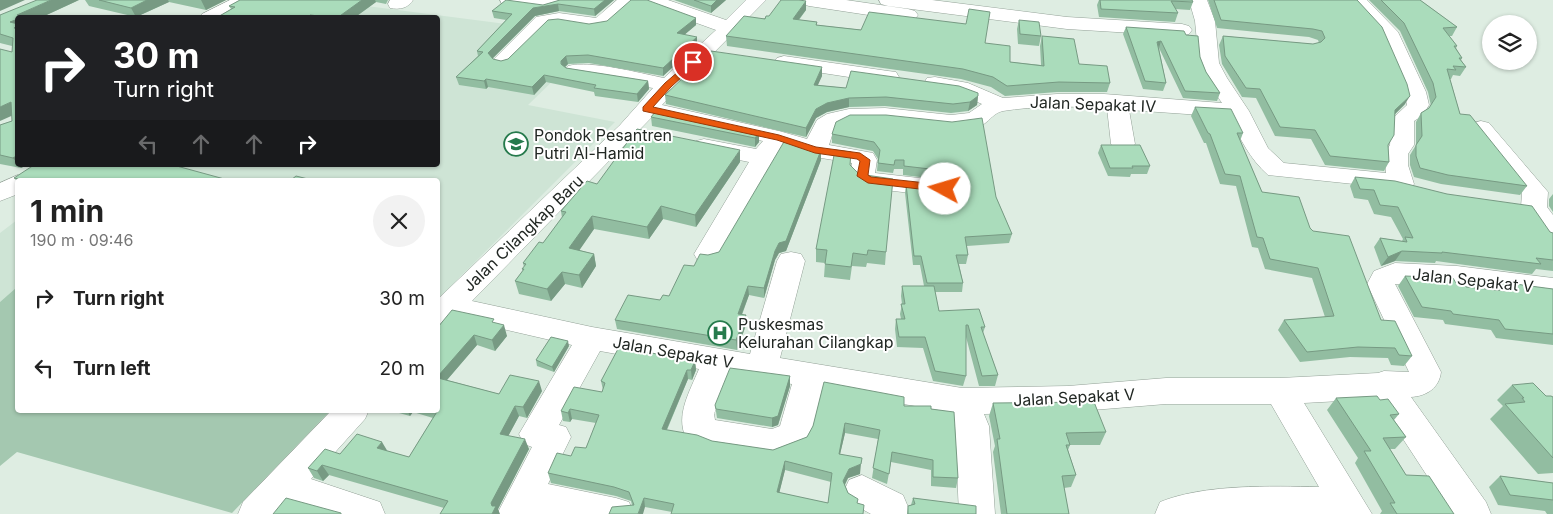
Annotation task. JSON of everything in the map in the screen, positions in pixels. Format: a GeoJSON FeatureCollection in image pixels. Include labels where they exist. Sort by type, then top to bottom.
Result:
{"type":"FeatureCollection","features":[{"type":"Feature","properties":{"kind":"street"},"geometry":{"type":"LineString","coordinates":[[215,15],[244,0]]}},
{"type":"Feature","properties":{"kind":"street"},"geometry":{"type":"LineString","coordinates":[[509,0],[542,6],[552,4],[557,0]]}},
{"type":"Feature","properties":{"kind":"street"},"geometry":{"type":"LineString","coordinates":[[502,61],[543,22],[559,19],[591,24],[601,23],[628,0]]}},
{"type":"Feature","properties":{"kind":"street"},"geometry":{"type":"LineString","coordinates":[[651,0],[729,28]]}},
{"type":"Feature","properties":{"kind":"street","name":"Jalan Cilangkap Baru"},"geometry":{"type":"LineString","coordinates":[[443,312],[628,130],[668,85],[757,0]]}},
{"type":"Feature","properties":{"kind":"street"},"geometry":{"type":"LineString","coordinates":[[809,0],[959,23]]}},
{"type":"Feature","properties":{"kind":"street"},"geometry":{"type":"LineString","coordinates":[[888,0],[1067,22],[1182,30]]}},
{"type":"Feature","properties":{"kind":"street"},"geometry":{"type":"LineString","coordinates":[[1198,0],[1205,21],[1215,36],[1209,63],[1216,78],[1238,111],[1258,152],[1264,160],[1277,170],[1414,187],[1396,165],[1396,154],[1402,145],[1403,119],[1414,111],[1418,105],[1415,92],[1388,32],[1356,0]]}},
{"type":"Feature","properties":{"kind":"street"},"geometry":{"type":"LineString","coordinates":[[706,50],[734,55]]}},
{"type":"Feature","properties":{"kind":"street"},"geometry":{"type":"LineString","coordinates":[[762,59],[961,87],[983,94],[1000,105]]}},
{"type":"Feature","properties":{"kind":"street"},"geometry":{"type":"LineString","coordinates":[[575,70],[618,75],[668,85]]}},
{"type":"Feature","properties":{"kind":"street","name":"Jalan Sepakat IV"},"geometry":{"type":"LineString","coordinates":[[815,150],[824,126],[847,115],[858,114],[951,122],[966,121],[976,118],[986,110],[1000,105],[1057,101],[1117,102],[1238,111]]}},
{"type":"Feature","properties":{"kind":"street"},"geometry":{"type":"LineString","coordinates":[[1117,102],[1123,144]]}},
{"type":"Feature","properties":{"kind":"street"},"geometry":{"type":"LineString","coordinates":[[647,109],[779,138],[815,150],[864,158],[862,176],[868,180],[945,189]]}},
{"type":"Feature","properties":{"kind":"street"},"geometry":{"type":"LineString","coordinates":[[1481,128],[1534,199],[1553,235]]}},
{"type":"Feature","properties":{"kind":"street"},"geometry":{"type":"LineString","coordinates":[[628,130],[656,136]]}},
{"type":"Feature","properties":{"kind":"street"},"geometry":{"type":"LineString","coordinates":[[708,254],[769,148],[776,144],[779,138]]}},
{"type":"Feature","properties":{"kind":"street"},"geometry":{"type":"LineString","coordinates":[[686,142],[764,158]]}},
{"type":"Feature","properties":{"kind":"street"},"geometry":{"type":"LineString","coordinates":[[0,193],[15,184]]}},
{"type":"Feature","properties":{"kind":"street"},"geometry":{"type":"LineString","coordinates":[[762,367],[791,261]]}},
{"type":"Feature","properties":{"kind":"street","name":"Jalan Sepakat V"},"geometry":{"type":"LineString","coordinates":[[443,312],[718,361],[962,401],[1059,399],[1166,391],[1280,391],[1384,384],[1416,384],[1424,379],[1425,372],[1381,284],[1384,278],[1395,273],[1457,276],[1553,288]]}},
{"type":"Feature","properties":{"kind":"street"},"geometry":{"type":"LineString","coordinates":[[592,338],[536,434],[554,437],[520,505],[616,514]]}},
{"type":"Feature","properties":{"kind":"street"},"geometry":{"type":"LineString","coordinates":[[718,361],[698,414],[698,428],[713,435],[773,444],[794,435],[810,375]]}},
{"type":"Feature","properties":{"kind":"street"},"geometry":{"type":"LineString","coordinates":[[1384,384],[1473,514]]}},
{"type":"Feature","properties":{"kind":"street"},"geometry":{"type":"LineString","coordinates":[[1280,391],[1351,509]]}},
{"type":"Feature","properties":{"kind":"street"},"geometry":{"type":"LineString","coordinates":[[962,401],[972,426],[977,514]]}},
{"type":"Feature","properties":{"kind":"street"},"geometry":{"type":"LineString","coordinates":[[256,514],[350,413]]}},
{"type":"Feature","properties":{"kind":"street"},"geometry":{"type":"LineString","coordinates":[[283,486],[367,514]]}},
{"type":"Feature","properties":{"kind":"street"},"geometry":{"type":"LineString","coordinates":[[862,491],[890,506],[893,514]]}},
{"type":"Feature","properties":{"kind":"street"},"geometry":{"type":"LineString","coordinates":[[1173,514],[1186,509],[1309,503],[1351,509]]}},
{"type":"Feature","properties":{"kind":"shaded area","name":"Pondok Pesantren Putri Al-Hamid"},"geometry":{"type":"Polygon","coordinates":[[[320,0],[436,15],[223,15],[320,0]]]}},
{"type":"Feature","properties":{"kind":"shaded area","name":"Pondok Pesantren Putri Al-Hamid"},"geometry":{"type":"Polygon","coordinates":[[[440,16],[513,25],[480,56],[564,70],[528,105],[615,122],[440,297],[440,178],[77,178],[92,167],[440,167],[440,16]]]}},
{"type":"Feature","properties":{"kind":"shaded area"},"geometry":{"type":"Polygon","coordinates":[[[15,222],[15,289],[0,302],[0,233],[15,222]]]}},
{"type":"Feature","properties":{"kind":"shaded area"},"geometry":{"type":"Polygon","coordinates":[[[15,289],[15,413],[328,413],[232,513],[17,452],[0,466],[0,302],[15,289]]]}},
{"type":"Feature","properties":{"kind":"building"},"geometry":{"type":"Polygon","coordinates":[[[37,0],[51,0],[15,15],[15,20],[10,22],[15,23],[15,157],[13,158],[0,155],[0,125],[12,121],[11,102],[0,107],[0,49],[12,52],[13,38],[0,34],[0,15],[37,0]]]}},
{"type":"Feature","properties":{"kind":"building"},"geometry":{"type":"Polygon","coordinates":[[[99,0],[147,0],[131,8],[99,0]]]}},
{"type":"Feature","properties":{"kind":"building"},"geometry":{"type":"Polygon","coordinates":[[[240,0],[362,0],[341,15],[221,15],[235,7],[229,6],[240,0]]]}},
{"type":"Feature","properties":{"kind":"building"},"geometry":{"type":"Polygon","coordinates":[[[506,0],[543,5],[560,0],[605,0],[594,9],[558,4],[533,8],[488,53],[493,59],[501,61],[508,59],[548,20],[558,19],[589,24],[607,21],[631,0],[647,0],[696,18],[677,33],[697,37],[663,68],[588,55],[566,56],[561,61],[561,64],[566,68],[648,81],[637,94],[594,88],[596,85],[544,75],[532,87],[486,79],[484,81],[456,77],[483,52],[477,51],[512,14],[492,11],[506,0]]]}},
{"type":"Feature","properties":{"kind":"building"},"geometry":{"type":"Polygon","coordinates":[[[694,0],[717,0],[711,6],[694,0]]]}},
{"type":"Feature","properties":{"kind":"building"},"geometry":{"type":"Polygon","coordinates":[[[781,0],[806,1],[793,19],[817,22],[816,25],[861,30],[869,12],[966,24],[969,9],[990,12],[985,43],[1010,46],[1010,62],[1044,66],[1042,36],[1074,39],[1079,64],[1107,66],[1110,83],[1059,82],[1007,86],[993,77],[963,69],[726,36],[744,16],[765,19],[781,0]]]}},
{"type":"Feature","properties":{"kind":"building"},"geometry":{"type":"Polygon","coordinates":[[[1100,0],[1192,0],[1193,2],[1171,1],[1178,13],[1101,9],[1100,0]]]}},
{"type":"Feature","properties":{"kind":"building"},"geometry":{"type":"Polygon","coordinates":[[[1214,0],[1357,0],[1382,27],[1407,84],[1410,96],[1395,110],[1394,135],[1388,145],[1389,162],[1330,156],[1315,130],[1280,127],[1260,89],[1246,88],[1225,56],[1223,36],[1313,44],[1321,42],[1325,38],[1322,31],[1221,20],[1214,0]]]}},
{"type":"Feature","properties":{"kind":"building"},"geometry":{"type":"Polygon","coordinates":[[[1381,0],[1420,0],[1457,27],[1443,28],[1457,46],[1454,46],[1462,58],[1459,58],[1466,67],[1453,66],[1456,70],[1447,69],[1460,114],[1470,115],[1527,186],[1448,175],[1420,168],[1416,156],[1416,145],[1422,136],[1421,113],[1429,108],[1436,97],[1433,83],[1404,23],[1381,0]]]}},
{"type":"Feature","properties":{"kind":"building"},"geometry":{"type":"Polygon","coordinates":[[[1019,20],[1039,22],[1041,36],[1020,34],[1019,20]]]}},
{"type":"Feature","properties":{"kind":"building"},"geometry":{"type":"Polygon","coordinates":[[[1126,27],[1184,31],[1186,35],[1198,36],[1200,57],[1206,72],[1220,93],[1185,91],[1161,41],[1157,42],[1166,83],[1145,81],[1126,27]]]}},
{"type":"Feature","properties":{"kind":"building"},"geometry":{"type":"Polygon","coordinates":[[[711,51],[822,67],[814,85],[846,88],[851,71],[959,86],[978,93],[978,96],[970,102],[953,104],[886,97],[849,98],[827,103],[816,109],[806,128],[665,95],[711,51]]]}},
{"type":"Feature","properties":{"kind":"building"},"geometry":{"type":"Polygon","coordinates":[[[1195,107],[1231,109],[1243,133],[1237,133],[1262,192],[1299,197],[1310,228],[1313,231],[1349,236],[1381,320],[1395,321],[1412,356],[1399,355],[1395,348],[1358,347],[1307,352],[1284,320],[1334,316],[1318,268],[1270,259],[1263,238],[1257,237],[1240,176],[1225,174],[1210,134],[1195,107]]]}},
{"type":"Feature","properties":{"kind":"building"},"geometry":{"type":"Polygon","coordinates":[[[656,111],[759,133],[755,138],[651,117],[656,111]]]}},
{"type":"Feature","properties":{"kind":"building"},"geometry":{"type":"Polygon","coordinates":[[[850,115],[886,115],[952,122],[982,118],[996,197],[1012,234],[965,237],[968,255],[956,255],[963,283],[927,283],[921,256],[914,256],[906,184],[947,190],[957,187],[961,179],[956,172],[904,166],[904,160],[895,160],[894,165],[878,163],[880,150],[874,142],[832,134],[836,122],[850,115]]]}},
{"type":"Feature","properties":{"kind":"building"},"geometry":{"type":"Polygon","coordinates":[[[637,129],[740,150],[695,215],[661,206],[647,227],[592,216],[569,248],[594,254],[579,275],[562,272],[547,289],[515,281],[524,269],[522,269],[526,264],[523,263],[539,242],[543,243],[566,212],[561,211],[587,181],[597,184],[637,129]]]}},
{"type":"Feature","properties":{"kind":"building"},"geometry":{"type":"Polygon","coordinates":[[[785,140],[821,150],[786,241],[779,243],[775,251],[764,288],[748,286],[738,314],[746,315],[736,340],[615,320],[628,295],[660,300],[663,295],[669,296],[684,265],[694,266],[700,254],[708,255],[719,252],[785,140]]]}},
{"type":"Feature","properties":{"kind":"building"},"geometry":{"type":"Polygon","coordinates":[[[1101,145],[1140,145],[1150,166],[1110,168],[1101,145]]]}},
{"type":"Feature","properties":{"kind":"building"},"geometry":{"type":"Polygon","coordinates":[[[835,150],[851,152],[850,165],[859,174],[893,179],[886,252],[868,250],[867,255],[853,253],[851,267],[825,264],[827,250],[816,249],[835,150]]]}},
{"type":"Feature","properties":{"kind":"building"},"geometry":{"type":"Polygon","coordinates":[[[31,167],[180,167],[221,178],[15,178],[31,167]]]}},
{"type":"Feature","properties":{"kind":"building"},"geometry":{"type":"Polygon","coordinates":[[[1355,177],[1395,181],[1447,194],[1532,206],[1550,232],[1553,233],[1553,260],[1536,258],[1541,264],[1442,252],[1402,251],[1388,257],[1380,238],[1407,242],[1405,237],[1413,238],[1398,207],[1380,205],[1374,190],[1360,189],[1355,177]]]}},
{"type":"Feature","properties":{"kind":"building"},"geometry":{"type":"Polygon","coordinates":[[[1405,276],[1453,278],[1456,283],[1465,284],[1466,287],[1506,291],[1500,282],[1553,289],[1553,334],[1505,329],[1499,320],[1453,314],[1451,311],[1422,307],[1405,276]]]}},
{"type":"Feature","properties":{"kind":"building"},"geometry":{"type":"Polygon","coordinates":[[[902,286],[934,286],[939,311],[979,309],[985,327],[981,327],[998,375],[982,376],[968,325],[966,325],[966,376],[935,371],[925,337],[899,337],[896,319],[905,319],[901,304],[905,304],[902,286]]]}},
{"type":"Feature","properties":{"kind":"building"},"geometry":{"type":"Polygon","coordinates":[[[452,310],[494,319],[492,322],[504,325],[492,340],[474,335],[440,374],[440,325],[452,310]]]}},
{"type":"Feature","properties":{"kind":"building"},"geometry":{"type":"Polygon","coordinates":[[[551,337],[568,341],[552,367],[536,360],[551,337]]]}},
{"type":"Feature","properties":{"kind":"building"},"geometry":{"type":"Polygon","coordinates":[[[619,347],[695,361],[691,370],[687,370],[662,429],[697,435],[712,441],[773,450],[807,437],[813,426],[824,382],[904,397],[904,406],[931,406],[931,409],[954,412],[958,478],[933,477],[933,460],[892,452],[889,474],[873,468],[880,430],[845,423],[839,454],[862,458],[861,464],[849,469],[843,481],[848,493],[858,499],[857,503],[864,505],[863,514],[671,514],[674,504],[644,498],[638,514],[609,514],[612,507],[634,505],[629,492],[548,473],[557,453],[571,456],[575,447],[586,448],[599,415],[570,409],[568,413],[561,411],[574,387],[602,392],[605,383],[601,381],[619,347]],[[785,461],[777,492],[828,503],[832,473],[785,461]]]}},
{"type":"Feature","properties":{"kind":"building"},"geometry":{"type":"Polygon","coordinates":[[[730,368],[790,376],[778,416],[772,418],[716,409],[715,405],[730,368]]]}},
{"type":"Feature","properties":{"kind":"building"},"geometry":{"type":"Polygon","coordinates":[[[510,375],[539,381],[523,407],[515,406],[500,434],[525,439],[491,503],[492,506],[496,506],[492,514],[440,514],[448,501],[322,465],[317,471],[308,468],[325,449],[340,454],[357,434],[382,442],[377,448],[409,457],[436,413],[440,413],[440,379],[499,394],[510,375]]]}},
{"type":"Feature","properties":{"kind":"building"},"geometry":{"type":"Polygon","coordinates":[[[1533,383],[1546,396],[1553,397],[1553,458],[1505,404],[1525,402],[1522,398],[1524,398],[1512,385],[1533,383]]]}},
{"type":"Feature","properties":{"kind":"building"},"geometry":{"type":"Polygon","coordinates":[[[1377,396],[1380,400],[1388,399],[1399,414],[1390,415],[1406,437],[1383,438],[1406,475],[1429,476],[1454,514],[1397,514],[1390,503],[1395,503],[1364,451],[1371,451],[1336,398],[1377,396]]]}},
{"type":"Feature","properties":{"kind":"building"},"geometry":{"type":"Polygon","coordinates":[[[1094,402],[1106,432],[1066,433],[1070,445],[1066,445],[1076,475],[1062,476],[1069,514],[1007,514],[997,439],[1000,439],[993,403],[1094,402]]]}},
{"type":"Feature","properties":{"kind":"building"},"geometry":{"type":"Polygon","coordinates":[[[1500,476],[1553,483],[1553,500],[1510,495],[1500,476]]]}},
{"type":"Feature","properties":{"kind":"building"},"geometry":{"type":"Polygon","coordinates":[[[286,498],[341,513],[341,514],[273,514],[286,498]]]}},
{"type":"Feature","properties":{"kind":"building"},"geometry":{"type":"Polygon","coordinates":[[[913,498],[976,506],[976,514],[908,514],[908,506],[915,504],[913,498]]]}},
{"type":"Feature","properties":{"kind":"place","name":"Pondok Pesantren Putri Al-Hamid"},"geometry":{"type":"Point","coordinates":[516,144]}},
{"type":"Feature","properties":{"kind":"place","name":"Puskesmas Kelurahan Cilangkap"},"geometry":{"type":"Point","coordinates":[720,333]}},
{"type":"Feature","properties":{"kind":"route"},"geometry":{"type":"LineString","coordinates":[[693,62],[668,85],[647,109],[779,138],[815,150],[860,156],[865,160],[862,176],[868,180],[945,189]]}}]}
